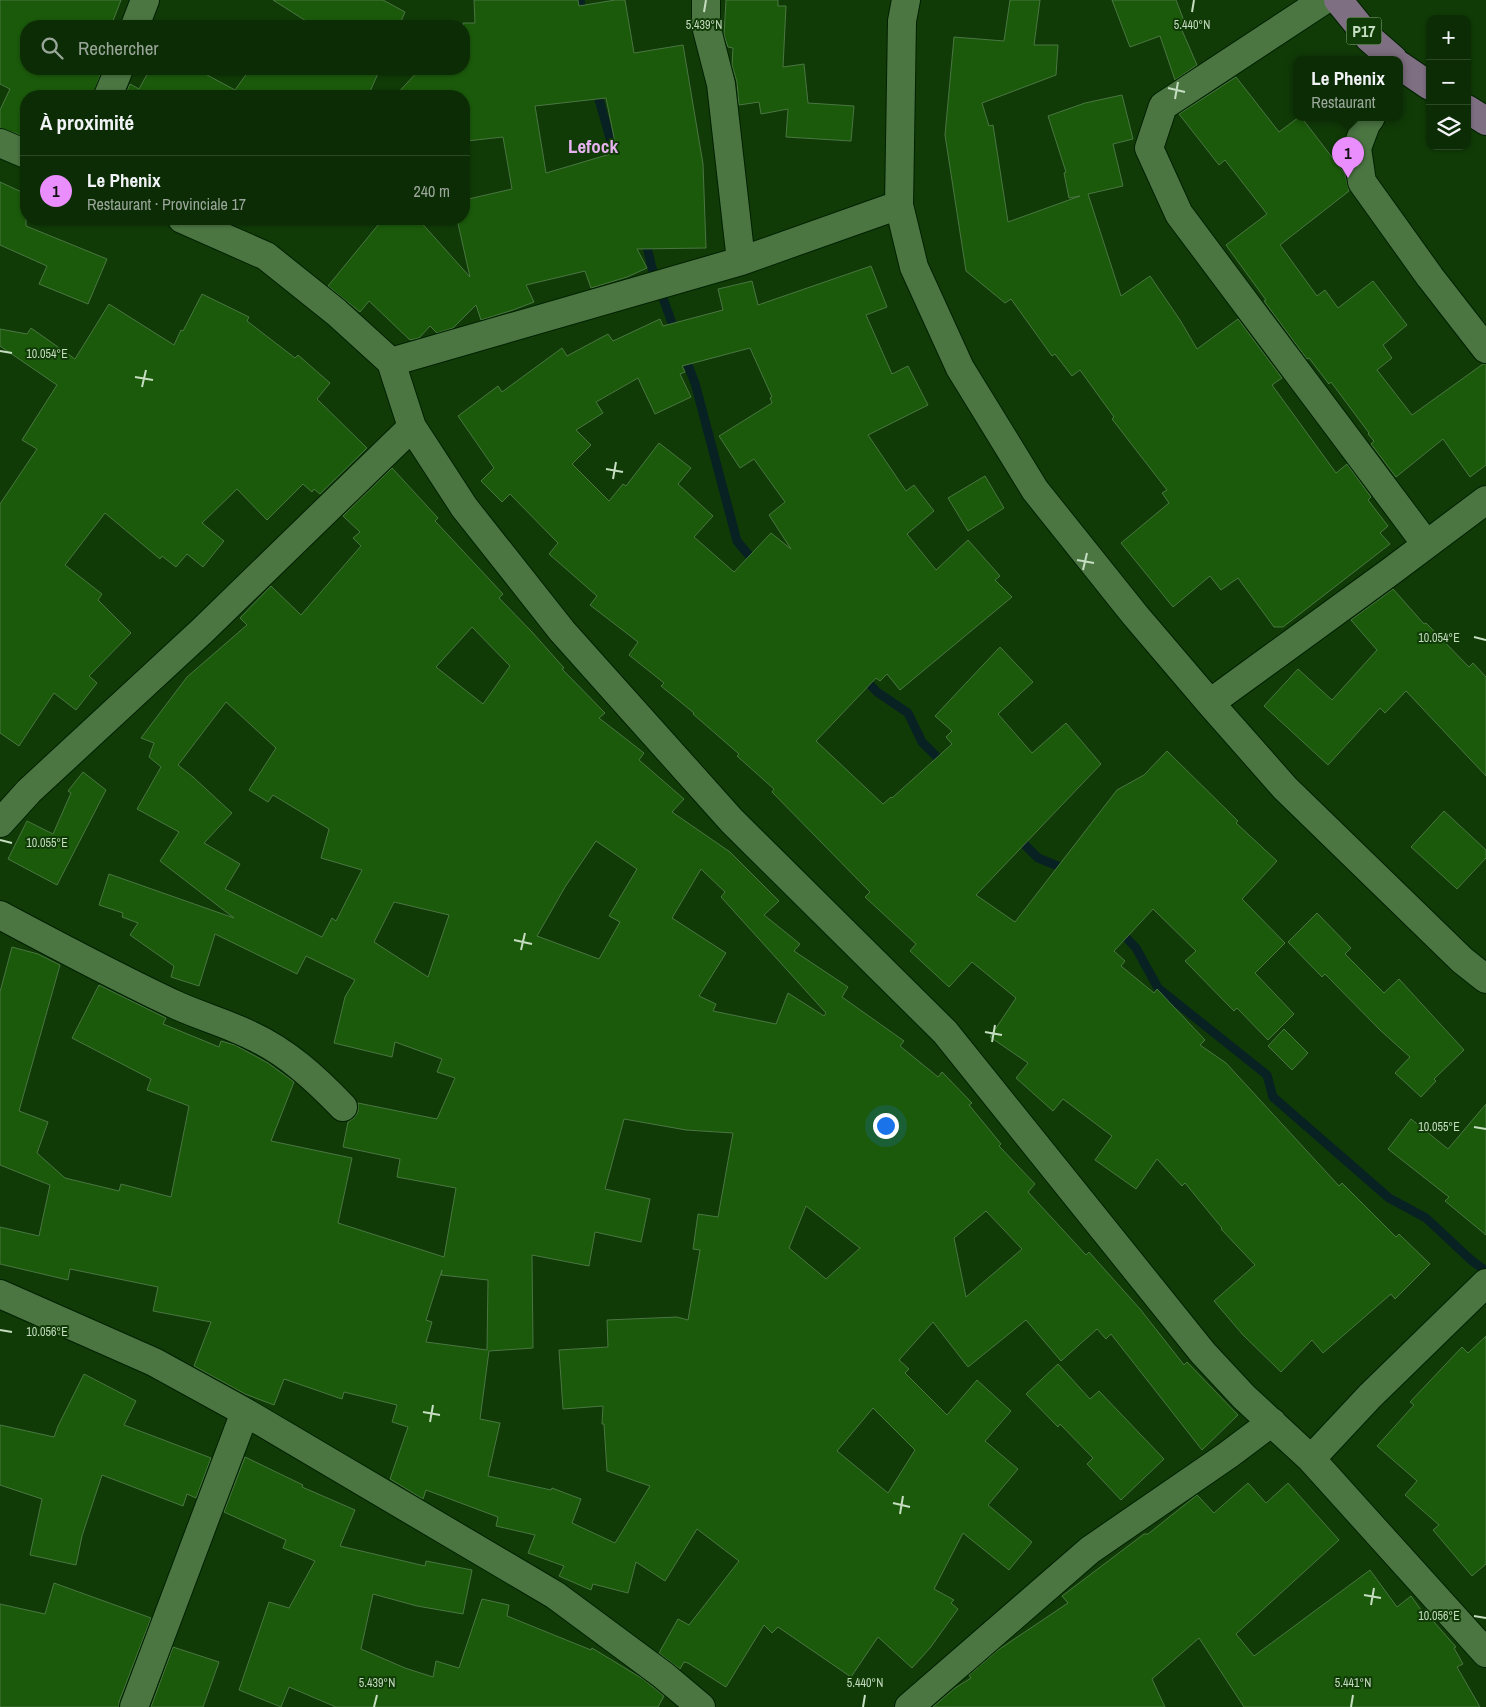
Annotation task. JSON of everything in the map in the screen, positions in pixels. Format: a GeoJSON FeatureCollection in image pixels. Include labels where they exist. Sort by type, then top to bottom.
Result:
{"type":"FeatureCollection","features":[{"type":"Feature","properties":{"kind":"main road","name":"P17"},"geometry":{"type":"LineString","coordinates":[[1338,0],[1386,56]]}},
{"type":"Feature","properties":{"kind":"main road","name":"P17"},"geometry":{"type":"LineString","coordinates":[[1403,71],[1426,84]]}},
{"type":"Feature","properties":{"kind":"main road"},"geometry":{"type":"LineString","coordinates":[[1471,112],[1486,121]]}},
{"type":"Feature","properties":{"kind":"street"},"geometry":{"type":"LineString","coordinates":[[137,20],[144,0]]}},
{"type":"Feature","properties":{"kind":"street"},"geometry":{"type":"LineString","coordinates":[[706,0],[706,26],[721,84],[741,261]]}},
{"type":"Feature","properties":{"kind":"street"},"geometry":{"type":"LineString","coordinates":[[906,0],[902,21],[898,205],[914,267],[960,368],[1035,490],[1135,615],[1210,703],[1285,788],[1462,960],[1486,979]]}},
{"type":"Feature","properties":{"kind":"street"},"geometry":{"type":"LineString","coordinates":[[1324,0],[1163,106],[1148,148],[1179,214],[1426,544]]}},
{"type":"Feature","properties":{"kind":"street"},"geometry":{"type":"LineString","coordinates":[[110,90],[117,75]]}},
{"type":"Feature","properties":{"kind":"street"},"geometry":{"type":"LineString","coordinates":[[1368,121],[1357,148],[1362,182],[1430,277],[1486,349]]}},
{"type":"Feature","properties":{"kind":"street"},"geometry":{"type":"LineString","coordinates":[[0,143],[20,151]]}},
{"type":"Feature","properties":{"kind":"street"},"geometry":{"type":"LineString","coordinates":[[390,362],[741,261],[898,205]]}},
{"type":"Feature","properties":{"kind":"street"},"geometry":{"type":"LineString","coordinates":[[196,225],[266,256],[336,312],[390,362],[412,427],[464,507],[562,631],[732,821],[945,1032],[1203,1353],[1244,1397],[1311,1459],[1486,1653]]}},
{"type":"Feature","properties":{"kind":"street"},"geometry":{"type":"LineString","coordinates":[[0,823],[29,791],[202,631],[412,427]]}},
{"type":"Feature","properties":{"kind":"street"},"geometry":{"type":"LineString","coordinates":[[1210,703],[1486,500]]}},
{"type":"Feature","properties":{"kind":"street"},"geometry":{"type":"LineString","coordinates":[[0,915],[177,1006],[250,1035],[284,1054],[315,1078],[343,1106]]}},
{"type":"Feature","properties":{"kind":"street"},"geometry":{"type":"LineString","coordinates":[[1311,1459],[1370,1396],[1482,1287]]}},
{"type":"Feature","properties":{"kind":"street"},"geometry":{"type":"LineString","coordinates":[[0,1294],[154,1362],[245,1412],[555,1595],[663,1675],[701,1707]]}},
{"type":"Feature","properties":{"kind":"street"},"geometry":{"type":"LineString","coordinates":[[134,1707],[245,1412]]}},
{"type":"Feature","properties":{"kind":"street"},"geometry":{"type":"LineString","coordinates":[[909,1707],[1090,1550],[1228,1455],[1272,1422]]}},
{"type":"Feature","properties":{"kind":"building"},"geometry":{"type":"Polygon","coordinates":[[[0,0],[121,0],[113,20],[20,20],[20,75],[100,75],[95,90],[20,90],[20,135],[0,128],[0,110],[10,89],[0,84],[0,0]]]}},
{"type":"Feature","properties":{"kind":"building"},"geometry":{"type":"Polygon","coordinates":[[[273,0],[383,0],[405,12],[402,20],[305,20],[273,0]]]}},
{"type":"Feature","properties":{"kind":"building"},"geometry":{"type":"Polygon","coordinates":[[[474,0],[578,0],[579,6],[625,0],[634,53],[683,45],[703,164],[706,248],[637,249],[647,268],[627,277],[591,288],[585,271],[526,285],[534,302],[481,320],[476,305],[453,328],[437,333],[430,326],[419,338],[410,340],[369,301],[360,312],[328,286],[378,225],[423,225],[470,277],[458,225],[470,225],[470,199],[512,189],[503,137],[470,141],[470,90],[401,90],[414,75],[470,75],[470,23],[475,23],[474,0]],[[606,98],[535,106],[546,173],[617,152],[606,98]]]}},
{"type":"Feature","properties":{"kind":"building"},"geometry":{"type":"Polygon","coordinates":[[[726,0],[778,0],[778,6],[786,6],[783,67],[804,64],[808,103],[854,106],[851,141],[786,137],[788,109],[761,114],[759,102],[739,105],[737,82],[732,65],[733,48],[728,47],[724,35],[726,0]]]}},
{"type":"Feature","properties":{"kind":"building"},"geometry":{"type":"Polygon","coordinates":[[[1010,0],[1040,0],[1034,45],[1058,45],[1056,75],[982,103],[989,126],[993,125],[1008,222],[1080,196],[1069,198],[1064,173],[1066,172],[1048,116],[1085,103],[1122,95],[1133,139],[1113,144],[1123,186],[1088,194],[1121,296],[1150,276],[1197,349],[1238,319],[1282,378],[1272,385],[1336,473],[1347,464],[1371,497],[1368,500],[1388,526],[1380,533],[1390,544],[1283,627],[1274,627],[1238,578],[1221,590],[1210,576],[1173,607],[1121,543],[1169,503],[1162,493],[1167,490],[1112,419],[1114,417],[1080,370],[1072,376],[1055,354],[1052,356],[1011,299],[1005,303],[966,271],[945,135],[954,37],[1004,41],[1010,0]]]}},
{"type":"Feature","properties":{"kind":"building"},"geometry":{"type":"Polygon","coordinates":[[[1112,0],[1176,0],[1186,26],[1181,28],[1197,65],[1175,80],[1160,36],[1130,47],[1112,0]]]}},
{"type":"Feature","properties":{"kind":"building"},"geometry":{"type":"Polygon","coordinates":[[[147,75],[207,75],[235,90],[128,90],[130,84],[139,89],[147,75]]]}},
{"type":"Feature","properties":{"kind":"building"},"geometry":{"type":"Polygon","coordinates":[[[246,75],[377,75],[371,90],[235,90],[246,75]]]}},
{"type":"Feature","properties":{"kind":"building"},"geometry":{"type":"Polygon","coordinates":[[[1236,77],[1279,132],[1294,121],[1304,121],[1345,174],[1349,191],[1280,245],[1317,296],[1325,290],[1338,308],[1373,281],[1407,325],[1383,345],[1392,358],[1377,370],[1412,415],[1483,364],[1486,364],[1486,465],[1470,477],[1443,439],[1396,477],[1371,444],[1374,441],[1369,433],[1331,382],[1329,384],[1309,358],[1307,359],[1226,245],[1267,214],[1225,160],[1219,165],[1179,114],[1236,77]]]}},
{"type":"Feature","properties":{"kind":"building"},"geometry":{"type":"Polygon","coordinates":[[[0,182],[20,191],[20,225],[26,225],[107,259],[88,304],[39,284],[47,266],[0,245],[0,182]]]}},
{"type":"Feature","properties":{"kind":"building"},"geometry":{"type":"Polygon","coordinates":[[[871,266],[887,307],[866,315],[892,374],[908,366],[928,405],[868,435],[906,491],[914,485],[934,511],[907,534],[936,570],[968,540],[1000,576],[995,580],[1012,597],[900,690],[887,674],[880,681],[876,678],[816,741],[883,804],[952,744],[946,737],[952,731],[935,716],[1000,647],[1033,682],[998,714],[1032,753],[1066,723],[1101,764],[976,895],[1015,922],[1117,790],[1144,775],[1167,751],[1238,821],[1236,823],[1277,861],[1242,899],[1285,943],[1255,973],[1294,1014],[1268,1040],[1237,1008],[1234,1011],[1185,961],[1196,951],[1153,909],[1114,951],[1125,961],[1121,966],[1154,993],[1157,989],[1205,1040],[1200,1045],[1226,1063],[1339,1186],[1342,1183],[1396,1237],[1399,1234],[1430,1264],[1395,1299],[1391,1294],[1323,1353],[1312,1340],[1281,1372],[1243,1335],[1214,1301],[1255,1265],[1221,1229],[1185,1183],[1182,1186],[1157,1159],[1136,1189],[1095,1160],[1112,1136],[1063,1099],[1053,1111],[1016,1078],[1028,1063],[990,1037],[1016,998],[972,962],[949,987],[910,951],[916,944],[865,897],[870,892],[772,792],[774,789],[737,756],[739,754],[661,686],[664,683],[629,655],[638,642],[590,605],[597,596],[549,554],[558,543],[510,494],[502,502],[481,481],[494,468],[458,416],[498,386],[502,392],[562,348],[567,356],[608,334],[613,341],[660,319],[663,326],[723,310],[718,289],[752,281],[758,305],[871,266]],[[750,348],[682,366],[685,372],[680,374],[691,397],[655,414],[638,378],[596,402],[603,413],[576,430],[591,445],[572,464],[609,501],[623,484],[626,486],[659,443],[691,468],[678,484],[713,516],[694,537],[734,572],[771,533],[791,549],[769,515],[785,502],[754,459],[740,468],[719,436],[772,403],[770,398],[772,397],[750,348]]]}},
{"type":"Feature","properties":{"kind":"building"},"geometry":{"type":"Polygon","coordinates":[[[202,294],[249,317],[247,321],[295,358],[298,355],[330,383],[317,399],[367,448],[320,494],[314,489],[312,492],[303,484],[267,520],[237,489],[202,523],[224,541],[203,567],[187,554],[176,567],[162,556],[160,559],[105,513],[65,565],[102,594],[98,600],[131,633],[89,676],[97,683],[76,710],[54,693],[19,746],[0,733],[0,504],[37,449],[22,440],[57,385],[0,346],[0,329],[27,334],[31,328],[75,359],[109,304],[174,345],[202,294]]]}},
{"type":"Feature","properties":{"kind":"building"},"geometry":{"type":"Polygon","coordinates":[[[392,468],[438,518],[435,521],[503,594],[499,598],[564,668],[562,669],[605,713],[599,718],[644,753],[639,760],[684,799],[672,812],[730,852],[779,901],[764,915],[800,944],[794,951],[848,987],[842,997],[904,1041],[900,1046],[938,1077],[942,1072],[972,1103],[969,1105],[1001,1144],[999,1146],[1035,1184],[1028,1192],[1086,1255],[1089,1252],[1140,1309],[1184,1365],[1187,1362],[1238,1415],[1202,1450],[1111,1334],[1106,1339],[1097,1329],[1061,1361],[1026,1320],[968,1367],[933,1322],[899,1360],[909,1369],[905,1373],[947,1415],[977,1380],[1011,1411],[985,1441],[1018,1469],[988,1505],[1032,1542],[1009,1570],[963,1533],[934,1589],[954,1600],[951,1603],[958,1609],[930,1648],[912,1668],[878,1637],[851,1677],[778,1627],[772,1633],[764,1625],[726,1687],[688,1663],[684,1662],[680,1669],[659,1653],[678,1619],[689,1625],[739,1561],[697,1529],[665,1581],[636,1562],[628,1593],[593,1584],[591,1590],[559,1576],[564,1566],[528,1553],[535,1535],[496,1526],[498,1517],[426,1490],[423,1499],[390,1479],[408,1427],[392,1422],[397,1405],[344,1392],[342,1399],[284,1379],[274,1405],[245,1394],[194,1366],[211,1322],[153,1311],[158,1287],[70,1269],[68,1280],[0,1264],[0,1227],[39,1236],[50,1185],[0,1165],[0,992],[12,947],[38,954],[60,965],[19,1111],[48,1122],[37,1153],[65,1178],[119,1191],[121,1184],[171,1197],[189,1106],[147,1090],[151,1079],[72,1038],[99,985],[166,1018],[163,1024],[219,1047],[221,1041],[235,1045],[268,1063],[294,1082],[271,1141],[352,1158],[338,1223],[444,1257],[456,1188],[397,1177],[400,1159],[343,1147],[348,1122],[358,1112],[358,1103],[437,1119],[455,1078],[437,1072],[442,1059],[395,1042],[392,1057],[334,1043],[345,997],[355,980],[306,956],[297,974],[215,934],[199,986],[171,977],[174,966],[130,935],[138,923],[122,917],[123,913],[99,905],[109,874],[234,918],[160,861],[179,832],[137,809],[161,767],[149,757],[154,743],[141,738],[187,677],[247,625],[240,618],[271,586],[301,615],[361,546],[353,538],[360,532],[343,516],[392,468]],[[472,627],[436,667],[483,704],[510,666],[472,627]],[[226,702],[178,765],[232,813],[204,843],[240,864],[225,889],[322,937],[332,918],[336,921],[362,870],[321,858],[329,829],[273,795],[268,802],[249,790],[276,748],[226,702]],[[596,841],[565,887],[537,936],[599,959],[620,922],[609,916],[637,869],[596,841]],[[701,869],[672,918],[726,953],[699,996],[716,1004],[713,1011],[776,1024],[788,993],[824,1016],[826,1013],[721,897],[725,892],[701,869]],[[394,902],[374,942],[428,977],[449,915],[394,902]],[[624,1119],[605,1189],[650,1199],[641,1242],[595,1232],[589,1266],[532,1255],[533,1348],[489,1351],[480,1419],[500,1423],[488,1476],[551,1490],[552,1488],[581,1499],[572,1523],[615,1543],[650,1486],[607,1471],[604,1424],[602,1424],[603,1406],[563,1409],[559,1350],[608,1347],[607,1320],[677,1317],[688,1320],[700,1250],[693,1249],[698,1214],[718,1217],[733,1133],[686,1130],[624,1119]],[[806,1206],[789,1248],[826,1279],[860,1248],[806,1206]],[[986,1211],[954,1238],[966,1297],[1022,1249],[986,1211]],[[442,1270],[426,1320],[432,1322],[426,1342],[487,1350],[488,1280],[441,1275],[442,1270]],[[873,1408],[837,1451],[888,1493],[915,1450],[873,1408]]]}},
{"type":"Feature","properties":{"kind":"building"},"geometry":{"type":"Polygon","coordinates":[[[985,476],[1004,508],[968,531],[948,498],[985,476]]]}},
{"type":"Feature","properties":{"kind":"building"},"geometry":{"type":"Polygon","coordinates":[[[1393,589],[1424,624],[1426,623],[1469,667],[1473,663],[1486,677],[1486,776],[1406,691],[1385,713],[1380,708],[1328,765],[1264,706],[1298,669],[1332,700],[1377,650],[1351,620],[1393,589]]]}},
{"type":"Feature","properties":{"kind":"building"},"geometry":{"type":"Polygon","coordinates":[[[83,772],[106,790],[57,885],[8,859],[27,821],[53,834],[71,793],[68,791],[83,772]]]}},
{"type":"Feature","properties":{"kind":"building"},"geometry":{"type":"Polygon","coordinates":[[[1444,811],[1486,850],[1486,858],[1457,889],[1411,847],[1444,811]]]}},
{"type":"Feature","properties":{"kind":"building"},"geometry":{"type":"Polygon","coordinates":[[[1317,913],[1351,948],[1345,954],[1384,993],[1399,979],[1464,1050],[1434,1079],[1436,1081],[1421,1097],[1395,1073],[1410,1057],[1380,1030],[1325,974],[1322,977],[1288,942],[1317,913]]]}},
{"type":"Feature","properties":{"kind":"building"},"geometry":{"type":"Polygon","coordinates":[[[1284,1029],[1308,1053],[1292,1070],[1268,1046],[1284,1029]]]}},
{"type":"Feature","properties":{"kind":"building"},"geometry":{"type":"Polygon","coordinates":[[[1486,1104],[1486,1235],[1445,1201],[1449,1197],[1388,1149],[1411,1119],[1448,1149],[1486,1104]]]}},
{"type":"Feature","properties":{"kind":"building"},"geometry":{"type":"Polygon","coordinates":[[[1486,1336],[1486,1564],[1472,1576],[1433,1530],[1439,1525],[1405,1495],[1417,1481],[1377,1446],[1414,1405],[1410,1402],[1462,1347],[1468,1353],[1486,1336]]]}},
{"type":"Feature","properties":{"kind":"building"},"geometry":{"type":"Polygon","coordinates":[[[1058,1364],[1090,1399],[1099,1391],[1164,1459],[1121,1500],[1087,1464],[1093,1458],[1060,1424],[1058,1427],[1026,1394],[1058,1364]]]}},
{"type":"Feature","properties":{"kind":"building"},"geometry":{"type":"Polygon","coordinates":[[[84,1374],[136,1401],[124,1425],[211,1458],[196,1498],[187,1494],[183,1506],[102,1475],[82,1536],[76,1565],[30,1555],[42,1499],[0,1485],[0,1425],[54,1437],[84,1374]]]}},
{"type":"Feature","properties":{"kind":"building"},"geometry":{"type":"Polygon","coordinates":[[[245,1457],[303,1485],[302,1487],[355,1510],[340,1546],[425,1566],[426,1561],[472,1570],[463,1614],[417,1606],[373,1594],[361,1649],[405,1668],[433,1677],[436,1661],[459,1668],[482,1599],[509,1605],[507,1616],[591,1650],[592,1648],[643,1679],[664,1696],[658,1707],[336,1707],[289,1687],[281,1707],[239,1690],[269,1602],[289,1608],[315,1561],[283,1548],[286,1540],[224,1512],[245,1457]]]}},
{"type":"Feature","properties":{"kind":"building"},"geometry":{"type":"Polygon","coordinates":[[[1248,1483],[1266,1503],[1288,1483],[1339,1540],[1236,1634],[1254,1656],[1370,1570],[1397,1607],[1411,1596],[1424,1614],[1426,1613],[1456,1647],[1454,1648],[1463,1664],[1457,1667],[1480,1707],[1244,1707],[1199,1638],[1152,1679],[1165,1707],[933,1707],[955,1688],[971,1678],[969,1675],[998,1650],[1068,1603],[1062,1596],[1144,1534],[1148,1534],[1197,1495],[1214,1513],[1248,1483]]]}},
{"type":"Feature","properties":{"kind":"building"},"geometry":{"type":"Polygon","coordinates":[[[54,1583],[151,1618],[119,1702],[119,1707],[0,1707],[0,1604],[45,1614],[54,1583]]]}},
{"type":"Feature","properties":{"kind":"building"},"geometry":{"type":"Polygon","coordinates":[[[173,1647],[219,1662],[203,1707],[151,1707],[173,1647]]]}},
{"type":"Feature","properties":{"kind":"waterway"},"geometry":{"type":"LineString","coordinates":[[580,0],[583,17]]}},
{"type":"Feature","properties":{"kind":"waterway"},"geometry":{"type":"LineString","coordinates":[[596,89],[617,163]]}},
{"type":"Feature","properties":{"kind":"waterway"},"geometry":{"type":"LineString","coordinates":[[645,239],[652,268],[676,334]]}},
{"type":"Feature","properties":{"kind":"waterway"},"geometry":{"type":"LineString","coordinates":[[684,355],[695,383],[737,541],[757,565]]}},
{"type":"Feature","properties":{"kind":"waterway"},"geometry":{"type":"LineString","coordinates":[[862,676],[877,692],[908,713],[922,742],[945,765]]}},
{"type":"Feature","properties":{"kind":"waterway"},"geometry":{"type":"LineString","coordinates":[[1016,836],[1038,858],[1058,866],[1066,875]]}},
{"type":"Feature","properties":{"kind":"waterway"},"geometry":{"type":"LineString","coordinates":[[1118,929],[1136,948],[1158,988],[1267,1075],[1273,1097],[1389,1198],[1426,1218],[1471,1260],[1486,1271]]}},
{"type":"Feature","properties":{"kind":"place","name":"Le Phenix"},"geometry":{"type":"Point","coordinates":[1348,178]}},
{"type":"Feature","properties":{"kind":"district","name":"Lefock"},"geometry":{"type":"Point","coordinates":[593,146]}}]}
